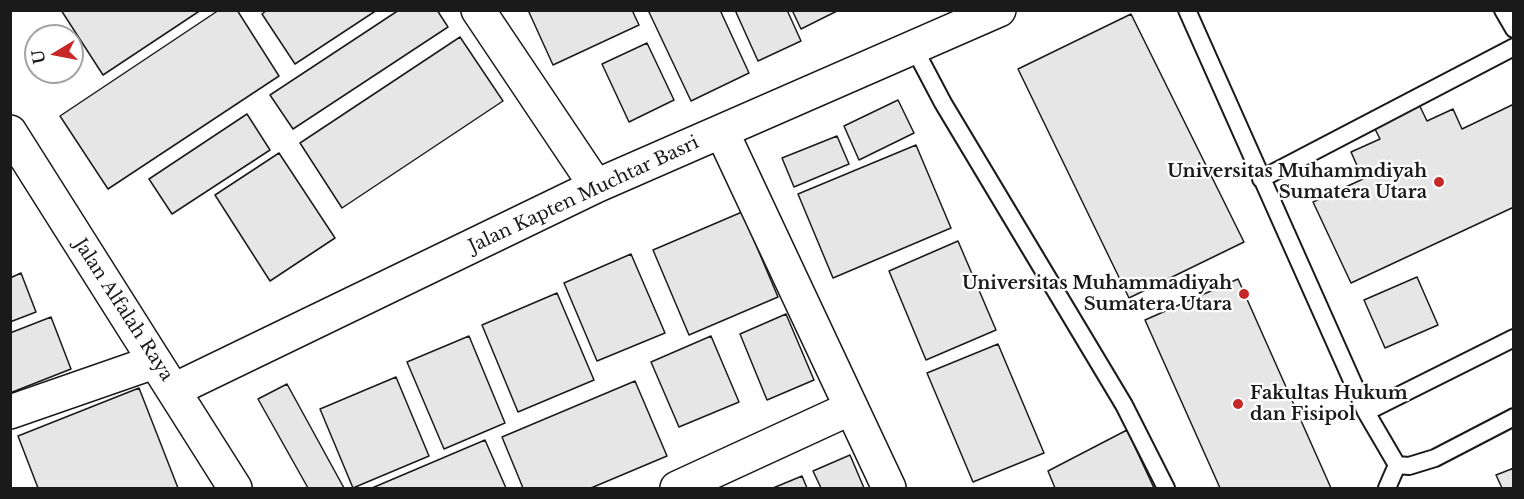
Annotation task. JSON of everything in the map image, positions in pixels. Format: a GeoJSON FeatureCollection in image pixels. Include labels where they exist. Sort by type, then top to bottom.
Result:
{"type":"FeatureCollection","features":[{"type":"Feature","properties":{"kind":"street"},"geometry":{"type":"LineString","coordinates":[[478,10],[596,186]]}},
{"type":"Feature","properties":{"kind":"street","name":"Jalan Kapten Muchtar Basri"},"geometry":{"type":"LineString","coordinates":[[174,390],[596,186],[999,10]]}},
{"type":"Feature","properties":{"kind":"street","name":"Jalan Alfalah Raya"},"geometry":{"type":"LineString","coordinates":[[10,132],[235,489]]}},
{"type":"Feature","properties":{"kind":"street"},"geometry":{"type":"LineString","coordinates":[[722,132],[889,489]]}},
{"type":"Feature","properties":{"kind":"street"},"geometry":{"type":"LineString","coordinates":[[10,412],[154,362]]}},
{"type":"Feature","properties":{"kind":"street"},"geometry":{"type":"LineString","coordinates":[[677,489],[851,408]]}},
{"type":"Feature","properties":{"kind":"lane"},"geometry":{"type":"LineString","coordinates":[[1187,10],[1366,412],[1397,465]]}},
{"type":"Feature","properties":{"kind":"lane"},"geometry":{"type":"LineString","coordinates":[[1503,10],[1514,29]]}},
{"type":"Feature","properties":{"kind":"lane"},"geometry":{"type":"LineString","coordinates":[[1261,179],[1514,47]]}},
{"type":"Feature","properties":{"kind":"lane"},"geometry":{"type":"LineString","coordinates":[[915,48],[943,103],[1124,405],[1166,489]]}},
{"type":"Feature","properties":{"kind":"lane"},"geometry":{"type":"LineString","coordinates":[[1366,412],[1514,338]]}},
{"type":"Feature","properties":{"kind":"lane"},"geometry":{"type":"LineString","coordinates":[[1397,465],[1409,466],[1435,458],[1514,417]]}},
{"type":"Feature","properties":{"kind":"lane"},"geometry":{"type":"LineString","coordinates":[[1388,489],[1397,465]]}},
{"type":"Feature","properties":{"kind":"building"},"geometry":{"type":"Polygon","coordinates":[[[61,10],[201,10],[103,75],[84,46],[84,24],[70,24],[61,10]]]}},
{"type":"Feature","properties":{"kind":"building"},"geometry":{"type":"Polygon","coordinates":[[[219,10],[237,10],[279,76],[108,189],[60,116],[219,10]]]}},
{"type":"Feature","properties":{"kind":"building"},"geometry":{"type":"Polygon","coordinates":[[[267,10],[377,10],[295,64],[262,14],[267,10]]]}},
{"type":"Feature","properties":{"kind":"building"},"geometry":{"type":"Polygon","coordinates":[[[399,10],[437,10],[448,27],[293,129],[270,95],[399,10]]]}},
{"type":"Feature","properties":{"kind":"building"},"geometry":{"type":"Polygon","coordinates":[[[528,10],[632,10],[639,25],[553,65],[528,10]]]}},
{"type":"Feature","properties":{"kind":"building"},"geometry":{"type":"Polygon","coordinates":[[[648,10],[720,10],[749,73],[691,101],[648,10]]]}},
{"type":"Feature","properties":{"kind":"building"},"geometry":{"type":"Polygon","coordinates":[[[735,10],[787,10],[801,41],[758,61],[735,10]]]}},
{"type":"Feature","properties":{"kind":"building"},"geometry":{"type":"Polygon","coordinates":[[[792,10],[839,10],[801,29],[792,10]]]}},
{"type":"Feature","properties":{"kind":"building"},"geometry":{"type":"Polygon","coordinates":[[[1131,14],[1244,242],[1129,298],[1018,69],[1131,14]]]}},
{"type":"Feature","properties":{"kind":"building"},"geometry":{"type":"Polygon","coordinates":[[[460,37],[503,101],[342,208],[300,143],[460,37]]]}},
{"type":"Feature","properties":{"kind":"building"},"geometry":{"type":"Polygon","coordinates":[[[647,43],[674,100],[629,122],[602,64],[647,43]]]}},
{"type":"Feature","properties":{"kind":"building"},"geometry":{"type":"Polygon","coordinates":[[[1414,94],[1427,121],[1453,109],[1462,129],[1514,104],[1514,207],[1351,283],[1313,202],[1363,179],[1351,152],[1380,139],[1368,115],[1414,94]]]}},
{"type":"Feature","properties":{"kind":"building"},"geometry":{"type":"Polygon","coordinates":[[[898,100],[914,133],[859,160],[844,126],[898,100]]]}},
{"type":"Feature","properties":{"kind":"building"},"geometry":{"type":"Polygon","coordinates":[[[247,114],[270,150],[172,214],[149,179],[247,114]]]}},
{"type":"Feature","properties":{"kind":"building"},"geometry":{"type":"Polygon","coordinates":[[[837,136],[849,164],[794,187],[782,158],[837,136]]]}},
{"type":"Feature","properties":{"kind":"building"},"geometry":{"type":"Polygon","coordinates":[[[916,145],[951,228],[833,278],[798,194],[916,145]]]}},
{"type":"Feature","properties":{"kind":"building"},"geometry":{"type":"Polygon","coordinates":[[[279,153],[335,238],[270,281],[215,195],[279,153]]]}},
{"type":"Feature","properties":{"kind":"building"},"geometry":{"type":"Polygon","coordinates":[[[742,212],[778,297],[689,335],[653,250],[742,212]]]}},
{"type":"Feature","properties":{"kind":"building"},"geometry":{"type":"Polygon","coordinates":[[[958,241],[996,330],[926,360],[889,271],[958,241]]]}},
{"type":"Feature","properties":{"kind":"building"},"geometry":{"type":"Polygon","coordinates":[[[631,254],[665,333],[597,361],[564,283],[631,254]]]}},
{"type":"Feature","properties":{"kind":"building"},"geometry":{"type":"Polygon","coordinates":[[[21,273],[36,312],[10,322],[10,278],[21,273]]]}},
{"type":"Feature","properties":{"kind":"building"},"geometry":{"type":"Polygon","coordinates":[[[1417,277],[1438,325],[1385,348],[1364,300],[1417,277]]]}},
{"type":"Feature","properties":{"kind":"building","name":"Fakultas Hukum dan Fisipol"},"geometry":{"type":"Polygon","coordinates":[[[1238,279],[1331,488],[1220,488],[1145,320],[1238,279]]]}},
{"type":"Feature","properties":{"kind":"building"},"geometry":{"type":"Polygon","coordinates":[[[557,293],[594,380],[518,412],[482,325],[557,293]]]}},
{"type":"Feature","properties":{"kind":"building"},"geometry":{"type":"Polygon","coordinates":[[[786,314],[814,380],[767,400],[740,334],[786,314]]]}},
{"type":"Feature","properties":{"kind":"building"},"geometry":{"type":"Polygon","coordinates":[[[51,317],[71,369],[10,393],[10,333],[51,317]]]}},
{"type":"Feature","properties":{"kind":"building"},"geometry":{"type":"Polygon","coordinates":[[[469,336],[505,423],[444,449],[407,362],[469,336]]]}},
{"type":"Feature","properties":{"kind":"building"},"geometry":{"type":"Polygon","coordinates":[[[711,336],[739,402],[679,427],[651,362],[711,336]]]}},
{"type":"Feature","properties":{"kind":"building"},"geometry":{"type":"Polygon","coordinates":[[[998,344],[1044,453],[973,482],[927,373],[998,344]]]}},
{"type":"Feature","properties":{"kind":"building"},"geometry":{"type":"Polygon","coordinates":[[[396,377],[429,456],[353,488],[320,409],[396,377]]]}},
{"type":"Feature","properties":{"kind":"building"},"geometry":{"type":"Polygon","coordinates":[[[635,381],[667,456],[591,488],[523,488],[502,437],[635,381]]]}},
{"type":"Feature","properties":{"kind":"building"},"geometry":{"type":"Polygon","coordinates":[[[287,384],[344,488],[308,488],[258,399],[287,384]]]}},
{"type":"Feature","properties":{"kind":"building"},"geometry":{"type":"Polygon","coordinates":[[[139,388],[178,488],[38,488],[18,436],[139,388]]]}},
{"type":"Feature","properties":{"kind":"building"},"geometry":{"type":"Polygon","coordinates":[[[1127,430],[1154,488],[1055,488],[1048,471],[1127,430]]]}},
{"type":"Feature","properties":{"kind":"building"},"geometry":{"type":"Polygon","coordinates":[[[485,440],[506,488],[372,488],[485,440]]]}},
{"type":"Feature","properties":{"kind":"building"},"geometry":{"type":"Polygon","coordinates":[[[850,455],[864,488],[821,488],[813,471],[850,455]]]}},
{"type":"Feature","properties":{"kind":"building"},"geometry":{"type":"Polygon","coordinates":[[[1514,468],[1514,488],[1502,488],[1496,475],[1514,468]]]}},
{"type":"Feature","properties":{"kind":"building"},"geometry":{"type":"Polygon","coordinates":[[[802,476],[807,488],[773,488],[802,476]]]}},
{"type":"Feature","properties":{"kind":"place","name":"Universitas Muhammdiyah Sumatera Utara"},"geometry":{"type":"Point","coordinates":[1439,182]}},
{"type":"Feature","properties":{"kind":"place","name":"Universitas Muhammadiyah Sumatera Utara"},"geometry":{"type":"Point","coordinates":[1244,294]}},
{"type":"Feature","properties":{"kind":"place","name":"Fakultas Hukum dan Fisipol"},"geometry":{"type":"Point","coordinates":[1238,404]}}]}
